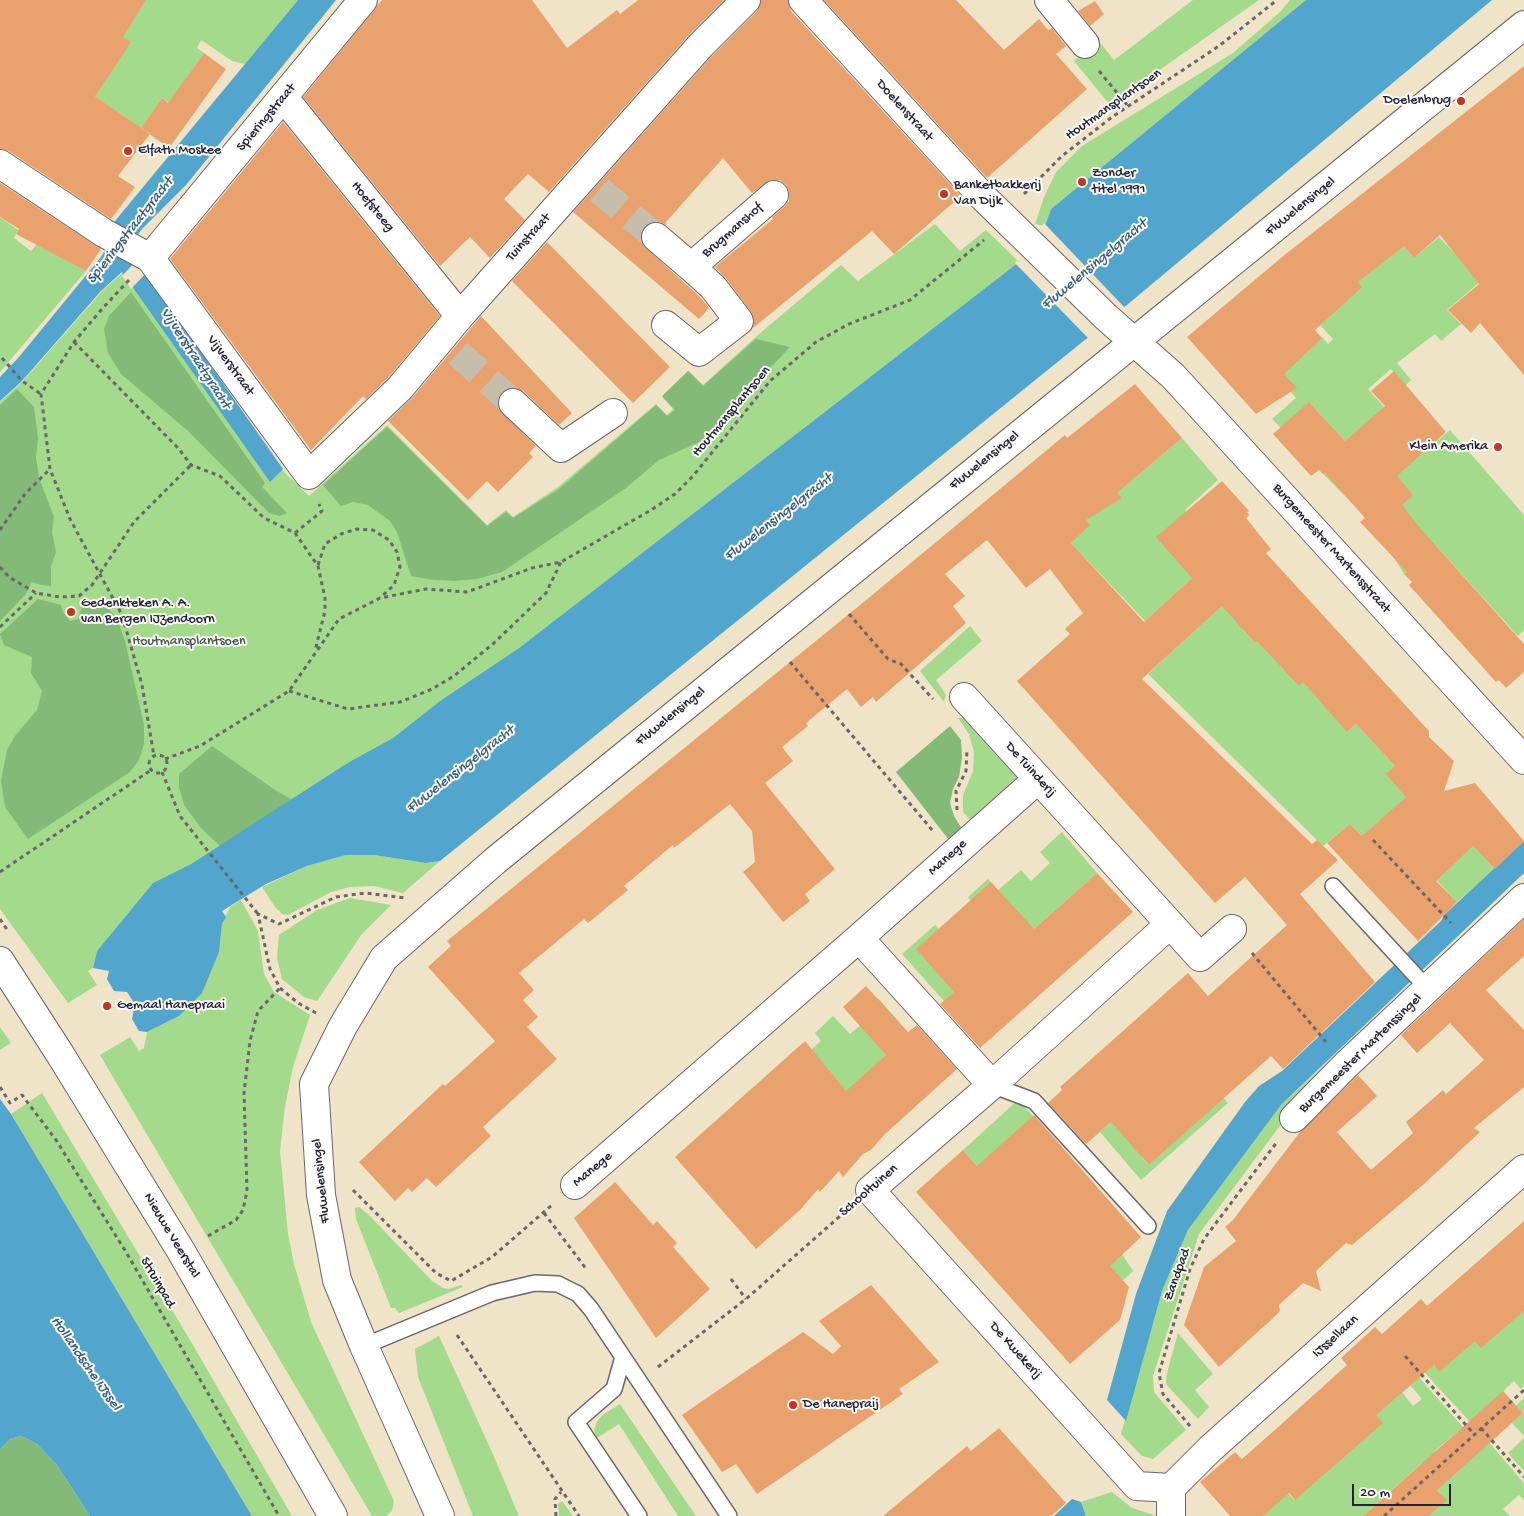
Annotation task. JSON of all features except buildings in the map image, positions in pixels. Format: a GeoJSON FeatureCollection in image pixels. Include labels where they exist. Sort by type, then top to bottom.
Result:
{"type":"FeatureCollection","features":[{"type":"Feature","properties":{"kind":"street","name":"Spieringstraat"},"geometry":{"type":"LineString","coordinates":[[143,254],[284,98],[363,0]]}},
{"type":"Feature","properties":{"kind":"street","name":"Tuinstraat"},"geometry":{"type":"LineString","coordinates":[[309,475],[400,388],[450,346],[460,316],[591,183],[701,45],[746,0]]}},
{"type":"Feature","properties":{"kind":"street","name":"Doelenstraat"},"geometry":{"type":"LineString","coordinates":[[803,0],[983,198],[1012,225]]}},
{"type":"Feature","properties":{"kind":"street"},"geometry":{"type":"LineString","coordinates":[[1049,0],[1085,44]]}},
{"type":"Feature","properties":{"kind":"street","name":"Fluwelensingel"},"geometry":{"type":"LineString","coordinates":[[440,1516],[364,1346],[337,1280],[321,1195],[314,1084],[343,1026],[384,958],[503,854],[1524,25]]}},
{"type":"Feature","properties":{"kind":"street","name":"Hoefsteeg"},"geometry":{"type":"LineString","coordinates":[[284,98],[460,316]]}},
{"type":"Feature","properties":{"kind":"street"},"geometry":{"type":"LineString","coordinates":[[0,164],[104,234],[143,254]]}},
{"type":"Feature","properties":{"kind":"street","name":"Brugmanshof"},"geometry":{"type":"LineString","coordinates":[[692,267],[774,195]]}},
{"type":"Feature","properties":{"kind":"street"},"geometry":{"type":"LineString","coordinates":[[1012,225],[1134,341]]}},
{"type":"Feature","properties":{"kind":"street","name":"Brugmanshof"},"geometry":{"type":"LineString","coordinates":[[656,237],[713,287],[739,321],[699,352],[666,325]]}},
{"type":"Feature","properties":{"kind":"street","name":"Vijverstraat"},"geometry":{"type":"LineString","coordinates":[[143,254],[309,475]]}},
{"type":"Feature","properties":{"kind":"street","name":"Burgemeester Martensstraat"},"geometry":{"type":"LineString","coordinates":[[1134,341],[1173,376],[1524,760]]}},
{"type":"Feature","properties":{"kind":"street"},"geometry":{"type":"LineString","coordinates":[[513,403],[560,448],[613,413]]}},
{"type":"Feature","properties":{"kind":"street","name":"De Tuinderij"},"geometry":{"type":"LineString","coordinates":[[964,697],[1200,957],[1232,929]]}},
{"type":"Feature","properties":{"kind":"street","name":"Manege"},"geometry":{"type":"LineString","coordinates":[[575,1185],[859,938],[1038,779]]}},
{"type":"Feature","properties":{"kind":"street","name":"Burgemeester Martenssingel"},"geometry":{"type":"LineString","coordinates":[[1294,1118],[1423,983],[1524,898]]}},
{"type":"Feature","properties":{"kind":"street","name":"Schooltuinen"},"geometry":{"type":"LineString","coordinates":[[870,1190],[992,1085],[1170,924]]}},
{"type":"Feature","properties":{"kind":"street"},"geometry":{"type":"LineString","coordinates":[[859,938],[992,1085]]}},
{"type":"Feature","properties":{"kind":"street","name":"Nieuwe Veerstal"},"geometry":{"type":"LineString","coordinates":[[0,961],[60,1054],[181,1251],[332,1516]]}},
{"type":"Feature","properties":{"kind":"street","name":"IJssellaan"},"geometry":{"type":"LineString","coordinates":[[1171,1488],[1210,1449],[1524,1169]]}},
{"type":"Feature","properties":{"kind":"street","name":"De Kwekerij"},"geometry":{"type":"LineString","coordinates":[[870,1190],[1137,1486],[1171,1488]]}},
{"type":"Feature","properties":{"kind":"street"},"geometry":{"type":"LineString","coordinates":[[1171,1488],[1171,1516]]}},
{"type":"Feature","properties":{"kind":"lane","name":"Burgemeester Martenssingel"},"geometry":{"type":"LineString","coordinates":[[1334,886],[1423,983]]}},
{"type":"Feature","properties":{"kind":"lane"},"geometry":{"type":"LineString","coordinates":[[992,1085],[1034,1101],[1148,1226]]}},
{"type":"Feature","properties":{"kind":"lane"},"geometry":{"type":"LineString","coordinates":[[364,1346],[508,1288],[535,1283],[558,1284],[578,1294],[585,1302],[729,1516]]}},
{"type":"Feature","properties":{"kind":"lane"},"geometry":{"type":"LineString","coordinates":[[624,1358],[614,1389],[576,1422],[639,1516]]}},
{"type":"Feature","properties":{"kind":"path","name":"Houtmansplantsoen"},"geometry":{"type":"LineString","coordinates":[[165,759],[200,746],[289,691],[339,619],[380,598],[426,589],[467,592],[532,568],[561,562],[675,494],[694,476],[770,381],[816,342],[849,324],[910,300],[1012,225],[1026,192],[1062,156],[1128,106],[1219,46],[1276,0]]}},
{"type":"Feature","properties":{"kind":"path"},"geometry":{"type":"LineString","coordinates":[[1085,44],[1093,64],[1128,106]]}},
{"type":"Feature","properties":{"kind":"path"},"geometry":{"type":"LineString","coordinates":[[127,283],[74,342],[41,394],[50,469],[70,519],[100,571],[122,615],[142,685],[154,756],[150,761],[151,770]]}},
{"type":"Feature","properties":{"kind":"path"},"geometry":{"type":"LineString","coordinates":[[0,567],[8,577],[36,593],[60,597],[79,596],[92,585],[134,522],[191,465],[179,449],[74,342]]}},
{"type":"Feature","properties":{"kind":"path"},"geometry":{"type":"LineString","coordinates":[[2,358],[22,381],[41,394]]}},
{"type":"Feature","properties":{"kind":"path","name":"Houtmansplantsoen"},"geometry":{"type":"LineString","coordinates":[[191,465],[220,476],[264,518],[296,533],[318,566],[325,598],[325,611],[314,654]]}},
{"type":"Feature","properties":{"kind":"path"},"geometry":{"type":"LineString","coordinates":[[0,530],[25,494],[50,469]]}},
{"type":"Feature","properties":{"kind":"path"},"geometry":{"type":"LineString","coordinates":[[318,566],[325,544],[341,534],[356,529],[374,530],[389,540],[397,552],[400,567],[394,585],[380,598]]}},
{"type":"Feature","properties":{"kind":"path"},"geometry":{"type":"LineString","coordinates":[[289,691],[348,709],[400,702],[432,689],[454,676],[494,643],[546,593],[561,562]]}},
{"type":"Feature","properties":{"kind":"path"},"geometry":{"type":"LineString","coordinates":[[828,589],[888,659],[901,664],[945,713],[964,697]]}},
{"type":"Feature","properties":{"kind":"path"},"geometry":{"type":"LineString","coordinates":[[0,627],[36,593]]}},
{"type":"Feature","properties":{"kind":"path"},"geometry":{"type":"LineString","coordinates":[[769,637],[953,854]]}},
{"type":"Feature","properties":{"kind":"path"},"geometry":{"type":"LineString","coordinates":[[966,745],[968,754],[966,771],[956,791],[957,812],[974,835]]}},
{"type":"Feature","properties":{"kind":"path"},"geometry":{"type":"LineString","coordinates":[[151,770],[157,773],[162,772],[166,768],[165,759],[161,756],[154,756]]}},
{"type":"Feature","properties":{"kind":"path"},"geometry":{"type":"LineString","coordinates":[[0,872],[151,770]]}},
{"type":"Feature","properties":{"kind":"path"},"geometry":{"type":"LineString","coordinates":[[162,772],[180,816],[258,914],[270,970],[280,988],[298,1003],[317,1014],[314,1022]]}},
{"type":"Feature","properties":{"kind":"path"},"geometry":{"type":"LineString","coordinates":[[1373,840],[1444,915]]}},
{"type":"Feature","properties":{"kind":"path"},"geometry":{"type":"LineString","coordinates":[[258,914],[279,924],[336,897],[365,893],[450,901]]}},
{"type":"Feature","properties":{"kind":"path"},"geometry":{"type":"LineString","coordinates":[[1232,929],[1314,1028]]}},
{"type":"Feature","properties":{"kind":"path"},"geometry":{"type":"LineString","coordinates":[[181,1251],[236,1220],[243,1210],[247,1191],[244,1093],[250,1041],[258,1011],[280,988]]}},
{"type":"Feature","properties":{"kind":"path","name":"Struinpad"},"geometry":{"type":"LineString","coordinates":[[0,1087],[10,1103],[22,1095],[56,1140],[126,1252],[280,1516]]}},
{"type":"Feature","properties":{"kind":"path","name":"Zandpad"},"geometry":{"type":"LineString","coordinates":[[1210,1449],[1163,1394],[1159,1373],[1190,1269],[1204,1239],[1294,1118]]}},
{"type":"Feature","properties":{"kind":"path","name":"Manege"},"geometry":{"type":"LineString","coordinates":[[321,1195],[346,1183],[436,1274],[451,1281],[492,1257],[575,1185]]}},
{"type":"Feature","properties":{"kind":"path","name":"Schooltuinen"},"geometry":{"type":"LineString","coordinates":[[654,1360],[658,1368],[746,1299],[870,1190]]}},
{"type":"Feature","properties":{"kind":"path"},"geometry":{"type":"LineString","coordinates":[[731,1279],[746,1299]]}},
{"type":"Feature","properties":{"kind":"path"},"geometry":{"type":"LineString","coordinates":[[454,1330],[561,1492],[579,1516]]}},
{"type":"Feature","properties":{"kind":"path"},"geometry":{"type":"LineString","coordinates":[[1405,1356],[1474,1434]]}},
{"type":"Feature","properties":{"kind":"path"},"geometry":{"type":"LineString","coordinates":[[1384,1516],[1524,1390]]}},
{"type":"Feature","properties":{"kind":"path"},"geometry":{"type":"LineString","coordinates":[[1481,1428],[1524,1477]]}},
{"type":"Feature","properties":{"kind":"path"},"geometry":{"type":"LineString","coordinates":[[556,1516],[555,1498],[561,1492]]}},
{"type":"Feature","properties":{"kind":"green space"},"geometry":{"type":"Polygon","coordinates":[[[146,0],[298,0],[245,64],[232,61],[201,40],[197,48],[204,53],[186,78],[190,118],[162,98],[141,128],[81,86],[130,42],[114,31],[131,6],[139,11],[146,0]]]}},
{"type":"Feature","properties":{"kind":"green space"},"geometry":{"type":"Polygon","coordinates":[[[1193,0],[1259,0],[1110,105],[1074,61],[1098,40],[1114,60],[1193,0]]]}},
{"type":"Feature","properties":{"kind":"green space"},"geometry":{"type":"Polygon","coordinates":[[[1290,0],[1306,0],[1051,209],[1045,226],[1035,224],[1044,197],[1056,172],[1082,146],[1233,53],[1280,12],[1290,0]]]}},
{"type":"Feature","properties":{"kind":"green space"},"geometry":{"type":"Polygon","coordinates":[[[0,217],[18,230],[14,238],[31,251],[37,244],[86,271],[0,372],[0,217]]]}},
{"type":"Feature","properties":{"kind":"green space","name":"Houtmansplantsoen"},"geometry":{"type":"Polygon","coordinates":[[[935,224],[960,251],[986,230],[1019,262],[519,648],[440,701],[393,738],[349,762],[191,864],[153,883],[97,951],[93,968],[88,971],[97,985],[68,1003],[0,909],[0,402],[23,381],[104,289],[133,264],[147,276],[283,471],[309,496],[387,425],[487,525],[506,510],[513,517],[558,487],[656,404],[667,415],[673,409],[663,398],[689,371],[703,385],[759,334],[841,265],[858,281],[935,224]]]}},
{"type":"Feature","properties":{"kind":"green space"},"geometry":{"type":"Polygon","coordinates":[[[1439,237],[1481,281],[1447,310],[1461,324],[1441,341],[1435,334],[1397,363],[1411,380],[1405,386],[1391,369],[1368,389],[1400,425],[1401,432],[1421,455],[1450,430],[1524,515],[1524,630],[1518,636],[1436,546],[1404,574],[1380,535],[1375,477],[1349,500],[1324,475],[1351,450],[1357,431],[1345,441],[1311,404],[1283,430],[1272,419],[1296,398],[1279,378],[1248,405],[1219,373],[1234,360],[1303,356],[1322,337],[1328,344],[1333,339],[1320,325],[1358,282],[1374,269],[1400,241],[1414,258],[1439,237]]]}},
{"type":"Feature","properties":{"kind":"green space"},"geometry":{"type":"Polygon","coordinates":[[[131,292],[265,483],[262,487],[287,513],[280,516],[269,513],[188,431],[121,374],[108,353],[104,329],[109,316],[131,292]]]}},
{"type":"Feature","properties":{"kind":"green space"},"geometry":{"type":"Polygon","coordinates":[[[756,339],[790,347],[735,405],[706,439],[659,460],[626,488],[502,572],[477,579],[455,581],[411,576],[397,532],[390,521],[368,505],[353,502],[341,506],[323,485],[387,427],[487,526],[506,512],[513,518],[559,489],[656,405],[667,416],[675,410],[662,396],[688,371],[703,386],[756,339]]]}},
{"type":"Feature","properties":{"kind":"green space"},"geometry":{"type":"Polygon","coordinates":[[[17,389],[34,407],[38,438],[36,457],[39,478],[54,517],[52,532],[56,552],[51,566],[51,586],[32,582],[26,594],[0,621],[0,405],[17,389]]]}},
{"type":"Feature","properties":{"kind":"green space"},"geometry":{"type":"Polygon","coordinates":[[[1182,438],[1218,480],[1185,510],[1225,555],[1204,567],[1145,621],[1071,543],[1066,497],[1089,526],[1083,517],[1121,498],[1117,493],[1182,438]]]}},
{"type":"Feature","properties":{"kind":"green space"},"geometry":{"type":"Polygon","coordinates":[[[38,599],[61,605],[63,612],[70,621],[78,619],[82,607],[95,604],[105,605],[117,618],[125,641],[144,725],[144,744],[139,760],[130,772],[28,839],[5,807],[1,781],[7,750],[15,736],[37,710],[42,691],[31,673],[32,657],[4,645],[0,634],[38,599]]]}},
{"type":"Feature","properties":{"kind":"green space"},"geometry":{"type":"Polygon","coordinates":[[[1225,603],[1247,627],[1243,630],[1255,643],[1271,629],[1347,732],[1356,724],[1395,766],[1387,774],[1431,802],[1495,869],[1457,902],[1380,820],[1369,830],[1364,838],[1350,824],[1323,846],[1148,674],[1225,603]]]}},
{"type":"Feature","properties":{"kind":"green space"},"geometry":{"type":"Polygon","coordinates":[[[970,626],[982,641],[936,680],[946,695],[944,702],[920,671],[970,626]]]}},
{"type":"Feature","properties":{"kind":"green space"},"geometry":{"type":"Polygon","coordinates":[[[958,718],[969,718],[1017,774],[1017,781],[972,822],[963,812],[963,795],[973,771],[974,752],[969,734],[958,718]]]}},
{"type":"Feature","properties":{"kind":"green space"},"geometry":{"type":"Polygon","coordinates":[[[950,726],[961,740],[962,757],[959,777],[953,789],[950,803],[954,816],[962,829],[949,840],[896,772],[950,726]]]}},
{"type":"Feature","properties":{"kind":"green space"},"geometry":{"type":"Polygon","coordinates":[[[212,746],[275,790],[293,800],[220,846],[201,828],[184,805],[179,787],[179,774],[212,746]]]}},
{"type":"Feature","properties":{"kind":"green space"},"geometry":{"type":"Polygon","coordinates":[[[1062,832],[1097,873],[1034,929],[944,1001],[902,954],[935,925],[957,950],[977,909],[968,897],[988,879],[991,882],[987,900],[1021,870],[1031,881],[1050,863],[1040,852],[1062,832]]]}},
{"type":"Feature","properties":{"kind":"green space"},"geometry":{"type":"Polygon","coordinates":[[[346,855],[374,855],[426,863],[440,861],[403,893],[374,886],[350,887],[331,892],[288,915],[282,914],[275,907],[262,887],[307,866],[346,855]]]}},
{"type":"Feature","properties":{"kind":"green space"},"geometry":{"type":"Polygon","coordinates":[[[350,898],[391,905],[361,935],[317,1001],[304,997],[282,979],[277,958],[279,935],[317,910],[350,898]]]}},
{"type":"Feature","properties":{"kind":"green space"},"geometry":{"type":"Polygon","coordinates":[[[241,900],[258,931],[264,974],[274,992],[310,1015],[293,1067],[285,1106],[280,1151],[288,1234],[294,1264],[311,1322],[394,1501],[392,1511],[386,1516],[372,1516],[100,1055],[130,1037],[139,1051],[144,1048],[147,1032],[179,1016],[219,952],[222,924],[230,907],[241,900]]]}},
{"type":"Feature","properties":{"kind":"green space"},"geometry":{"type":"Polygon","coordinates":[[[878,998],[900,1023],[877,1044],[886,1055],[850,1095],[842,1087],[714,1201],[695,1177],[693,1155],[686,1147],[697,1138],[703,1145],[740,1112],[734,1104],[749,1091],[755,1098],[791,1053],[798,1061],[821,1041],[815,1033],[833,1016],[850,1034],[863,1023],[858,1017],[878,998]]]}},
{"type":"Feature","properties":{"kind":"green space"},"geometry":{"type":"Polygon","coordinates":[[[0,1027],[11,1043],[0,1050],[0,1027]]]}},
{"type":"Feature","properties":{"kind":"green space"},"geometry":{"type":"Polygon","coordinates":[[[1328,1062],[1326,1069],[1315,1079],[1199,1234],[1153,1376],[1154,1392],[1186,1430],[1153,1459],[1142,1456],[1121,1434],[1162,1291],[1188,1230],[1281,1105],[1328,1062]]]}},
{"type":"Feature","properties":{"kind":"green space"},"geometry":{"type":"Polygon","coordinates":[[[1207,1079],[1228,1103],[1141,1180],[1100,1132],[1143,1093],[1207,1079]],[[1171,1145],[1142,1157],[1149,1165],[1171,1145]]]}},
{"type":"Feature","properties":{"kind":"green space"},"geometry":{"type":"Polygon","coordinates":[[[42,1093],[190,1340],[292,1516],[252,1516],[11,1114],[42,1093]]]}},
{"type":"Feature","properties":{"kind":"green space"},"geometry":{"type":"Polygon","coordinates":[[[1018,1100],[1033,1116],[1133,1271],[1094,1307],[1048,1246],[963,1150],[1018,1100]]]}},
{"type":"Feature","properties":{"kind":"green space"},"geometry":{"type":"Polygon","coordinates":[[[359,1207],[369,1215],[432,1281],[443,1288],[449,1289],[461,1285],[463,1287],[399,1313],[395,1308],[391,1308],[356,1219],[355,1208],[359,1207]]]}},
{"type":"Feature","properties":{"kind":"green space"},"geometry":{"type":"Polygon","coordinates":[[[1524,1310],[1524,1386],[1521,1389],[1514,1381],[1493,1401],[1492,1414],[1485,1407],[1470,1422],[1414,1361],[1422,1353],[1439,1371],[1439,1337],[1524,1310]]]}},
{"type":"Feature","properties":{"kind":"green space"},"geometry":{"type":"Polygon","coordinates":[[[1178,1333],[1213,1374],[1195,1390],[1209,1407],[1198,1419],[1166,1384],[1167,1373],[1178,1333]]]}},
{"type":"Feature","properties":{"kind":"green space"},"geometry":{"type":"Polygon","coordinates":[[[439,1336],[519,1516],[473,1516],[418,1377],[415,1349],[439,1336]]]}},
{"type":"Feature","properties":{"kind":"green space"},"geometry":{"type":"Polygon","coordinates":[[[1402,1358],[1469,1434],[1458,1431],[1436,1450],[1429,1470],[1422,1463],[1365,1514],[1366,1516],[1262,1516],[1278,1481],[1294,1500],[1311,1485],[1364,1404],[1402,1392],[1413,1406],[1422,1399],[1410,1385],[1402,1358]]]}},
{"type":"Feature","properties":{"kind":"green space"},"geometry":{"type":"Polygon","coordinates":[[[1524,1398],[1524,1436],[1512,1423],[1523,1413],[1516,1406],[1524,1398]]]}},
{"type":"Feature","properties":{"kind":"green space"},"geometry":{"type":"Polygon","coordinates":[[[620,1404],[696,1516],[678,1516],[619,1424],[597,1438],[594,1430],[597,1422],[602,1415],[620,1404]]]}},
{"type":"Feature","properties":{"kind":"green space"},"geometry":{"type":"Polygon","coordinates":[[[21,1436],[37,1444],[57,1465],[90,1516],[0,1516],[0,1449],[10,1439],[21,1436]]]}},
{"type":"Feature","properties":{"kind":"green space"},"geometry":{"type":"Polygon","coordinates":[[[1524,1438],[1524,1471],[1508,1453],[1524,1438]]]}},
{"type":"Feature","properties":{"kind":"green space"},"geometry":{"type":"Polygon","coordinates":[[[1486,1439],[1524,1483],[1524,1500],[1519,1495],[1503,1509],[1510,1516],[1425,1516],[1446,1500],[1437,1489],[1486,1439]]]}},
{"type":"Feature","properties":{"kind":"green space"},"geometry":{"type":"Polygon","coordinates":[[[1112,1492],[1132,1508],[1157,1516],[1086,1516],[1081,1502],[1112,1492]]]}},
{"type":"Feature","properties":{"kind":"green space"},"geometry":{"type":"Polygon","coordinates":[[[562,1501],[573,1516],[559,1516],[558,1504],[562,1501]]]}},
{"type":"Feature","properties":{"kind":"water"},"geometry":{"type":"Polygon","coordinates":[[[298,0],[336,0],[186,185],[142,229],[128,248],[283,469],[270,482],[122,272],[101,291],[22,381],[0,401],[0,377],[19,357],[101,257],[106,249],[115,221],[298,0]]]}},
{"type":"Feature","properties":{"kind":"water","name":"Fluwelensingelgracht"},"geometry":{"type":"Polygon","coordinates":[[[1306,0],[1492,0],[1091,335],[440,861],[426,863],[374,855],[346,855],[307,866],[266,884],[222,911],[226,917],[222,924],[219,952],[202,993],[179,1016],[147,1032],[139,1031],[132,1019],[135,1004],[127,992],[114,991],[107,979],[109,971],[93,968],[97,951],[153,883],[191,864],[349,762],[393,738],[440,701],[519,648],[1019,262],[1045,226],[1051,209],[1306,0]]]}},
{"type":"Feature","properties":{"kind":"water"},"geometry":{"type":"Polygon","coordinates":[[[1524,841],[1524,873],[1281,1105],[1188,1230],[1162,1291],[1126,1421],[1107,1400],[1136,1294],[1167,1211],[1245,1102],[1259,1086],[1282,1071],[1524,841]]]}},
{"type":"Feature","properties":{"kind":"water","name":"Hollandsche IJssel"},"geometry":{"type":"Polygon","coordinates":[[[0,1099],[11,1114],[252,1516],[90,1516],[57,1465],[37,1444],[21,1436],[10,1439],[0,1449],[0,1099]]]}},
{"type":"Feature","properties":{"kind":"water"},"geometry":{"type":"Polygon","coordinates":[[[1072,1499],[1081,1502],[1086,1516],[1054,1516],[1072,1499]]]}},
{"type":"Feature","properties":{"kind":"pier"},"geometry":{"type":"Polygon","coordinates":[[[1044,223],[1126,309],[1089,339],[1015,263],[1044,223]]]}},
{"type":"Feature","properties":{"kind":"pier"},"geometry":{"type":"Polygon","coordinates":[[[135,262],[147,272],[131,289],[122,276],[135,262]]]}},
{"type":"Feature","properties":{"kind":"tunnel"},"geometry":{"type":"LineString","coordinates":[[599,190],[656,237]]}},
{"type":"Feature","properties":{"kind":"tunnel"},"geometry":{"type":"LineString","coordinates":[[458,353],[513,403]]}},
{"type":"Feature","properties":{"kind":"place","name":"Doelenbrug"},"geometry":{"type":"Point","coordinates":[1461,101]}},
{"type":"Feature","properties":{"kind":"place","name":"Elfath Moskee"},"geometry":{"type":"Point","coordinates":[128,151]}},
{"type":"Feature","properties":{"kind":"place","name":"Zonder titel 1991"},"geometry":{"type":"Point","coordinates":[1082,182]}},
{"type":"Feature","properties":{"kind":"place","name":"Banketbakkerij Van Dijk"},"geometry":{"type":"Point","coordinates":[944,194]}},
{"type":"Feature","properties":{"kind":"place","name":"Klein Amerika"},"geometry":{"type":"Point","coordinates":[1498,447]}},
{"type":"Feature","properties":{"kind":"place","name":"Gedenkteken A. A. van Bergen IJzendoorn"},"geometry":{"type":"Point","coordinates":[71,612]}},
{"type":"Feature","properties":{"kind":"place","name":"Gemaal Hanepraai"},"geometry":{"type":"Point","coordinates":[107,1006]}},
{"type":"Feature","properties":{"kind":"place","name":"De Hanepraij"},"geometry":{"type":"Point","coordinates":[793,1405]}},
{"type":"Feature","properties":{"kind":"water label","name":"Spieringstraatgracht"},"geometry":{"type":"Point","coordinates":[131,231]}},
{"type":"Feature","properties":{"kind":"water label","name":"Vijverstraatgracht"},"geometry":{"type":"Point","coordinates":[195,359]}}]}
